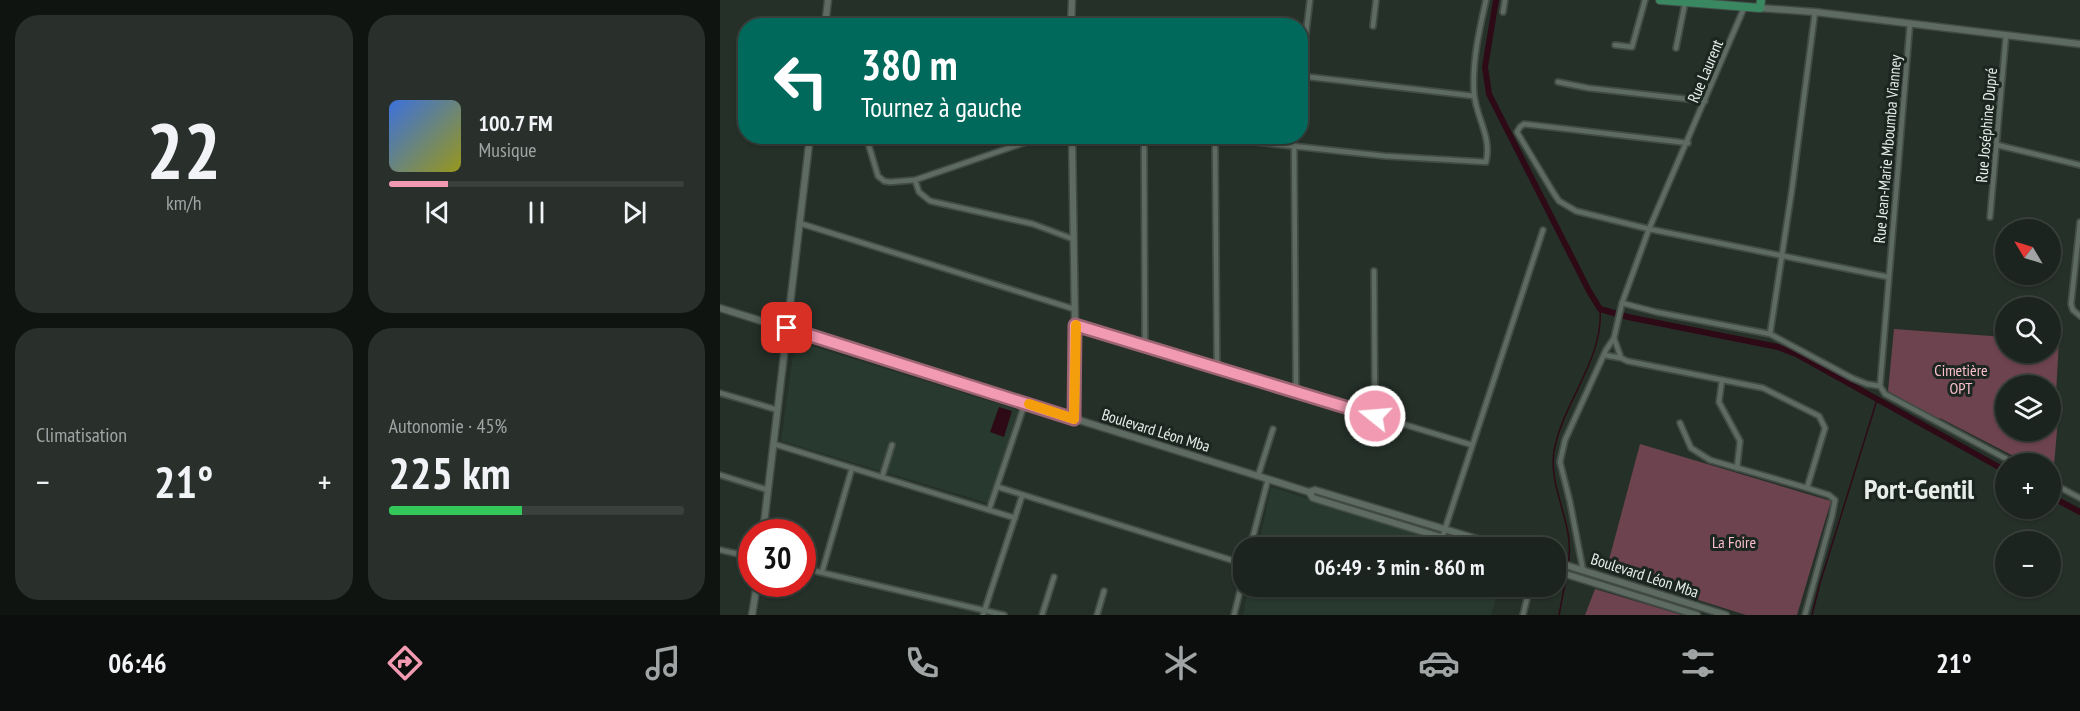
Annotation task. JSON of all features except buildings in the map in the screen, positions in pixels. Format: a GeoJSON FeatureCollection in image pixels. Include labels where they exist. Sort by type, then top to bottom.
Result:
{"type":"FeatureCollection","features":[{"type":"Feature","properties":{"kind":"main road"},"geometry":{"type":"LineString","coordinates":[[1660,0],[1685,3],[1760,4]]}},
{"type":"Feature","properties":{"kind":"street"},"geometry":{"type":"LineString","coordinates":[[826,18],[828,0]]}},
{"type":"Feature","properties":{"kind":"street"},"geometry":{"type":"LineString","coordinates":[[1071,18],[1072,0]]}},
{"type":"Feature","properties":{"kind":"street"},"geometry":{"type":"LineString","coordinates":[[1308,18],[1310,0]]}},
{"type":"Feature","properties":{"kind":"street"},"geometry":{"type":"LineString","coordinates":[[1373,26],[1376,0]]}},
{"type":"Feature","properties":{"kind":"street"},"geometry":{"type":"LineString","coordinates":[[1266,144],[1385,156],[1486,162],[1489,149],[1474,96],[1474,70],[1486,0]]}},
{"type":"Feature","properties":{"kind":"street"},"geometry":{"type":"LineString","coordinates":[[1503,12],[1505,0]]}},
{"type":"Feature","properties":{"kind":"street"},"geometry":{"type":"LineString","coordinates":[[1615,45],[1632,47],[1646,0]]}},
{"type":"Feature","properties":{"kind":"street"},"geometry":{"type":"LineString","coordinates":[[1676,48],[1685,3]]}},
{"type":"Feature","properties":{"kind":"street"},"geometry":{"type":"LineString","coordinates":[[1760,4],[2080,44]]}},
{"type":"Feature","properties":{"kind":"street","name":"Rue Laurent"},"geometry":{"type":"LineString","coordinates":[[1583,570],[1560,462],[1565,440],[1614,338],[1621,305],[1649,230],[1688,143],[1741,5]]}},
{"type":"Feature","properties":{"kind":"street"},"geometry":{"type":"LineString","coordinates":[[1770,334],[1783,255],[1815,12]]}},
{"type":"Feature","properties":{"kind":"street","name":"Rue Jean-Marie Mboumba Vianney"},"geometry":{"type":"LineString","coordinates":[[1880,386],[1910,23]]}},
{"type":"Feature","properties":{"kind":"street","name":"Rue Joséphine Dupré"},"geometry":{"type":"LineString","coordinates":[[1990,217],[2006,34]]}},
{"type":"Feature","properties":{"kind":"street"},"geometry":{"type":"LineString","coordinates":[[1308,77],[1474,96]]}},
{"type":"Feature","properties":{"kind":"street"},"geometry":{"type":"LineString","coordinates":[[1558,82],[1588,88],[1705,101]]}},
{"type":"Feature","properties":{"kind":"street"},"geometry":{"type":"LineString","coordinates":[[1688,143],[1524,124],[1517,132],[1559,201],[1576,211],[1649,230],[1783,255],[1888,278]]}},
{"type":"Feature","properties":{"kind":"street"},"geometry":{"type":"LineString","coordinates":[[765,519],[809,144]]}},
{"type":"Feature","properties":{"kind":"street"},"geometry":{"type":"LineString","coordinates":[[869,144],[878,176],[890,182],[915,180],[1021,144]]}},
{"type":"Feature","properties":{"kind":"street"},"geometry":{"type":"LineString","coordinates":[[1072,144],[1074,419]]}},
{"type":"Feature","properties":{"kind":"street"},"geometry":{"type":"LineString","coordinates":[[1144,144],[1145,345]]}},
{"type":"Feature","properties":{"kind":"street"},"geometry":{"type":"LineString","coordinates":[[1215,144],[1217,368]]}},
{"type":"Feature","properties":{"kind":"street"},"geometry":{"type":"LineString","coordinates":[[1293,144],[1296,391]]}},
{"type":"Feature","properties":{"kind":"street"},"geometry":{"type":"LineString","coordinates":[[1997,145],[2080,165]]}},
{"type":"Feature","properties":{"kind":"street"},"geometry":{"type":"LineString","coordinates":[[915,180],[919,192],[930,201],[1033,224],[1073,239]]}},
{"type":"Feature","properties":{"kind":"street"},"geometry":{"type":"LineString","coordinates":[[2080,222],[2071,304],[2073,310],[2080,316]]}},
{"type":"Feature","properties":{"kind":"street"},"geometry":{"type":"LineString","coordinates":[[798,223],[1074,309]]}},
{"type":"Feature","properties":{"kind":"street"},"geometry":{"type":"LineString","coordinates":[[1442,537],[1543,230]]}},
{"type":"Feature","properties":{"kind":"street"},"geometry":{"type":"LineString","coordinates":[[1374,271],[1375,416]]}},
{"type":"Feature","properties":{"kind":"street"},"geometry":{"type":"LineString","coordinates":[[1621,305],[1770,334],[1860,381],[1880,386],[1885,394],[1995,453]]}},
{"type":"Feature","properties":{"kind":"street","name":"Boulevard Léon Mba"},"geometry":{"type":"LineString","coordinates":[[720,308],[1309,492],[1315,490],[1473,537]]}},
{"type":"Feature","properties":{"kind":"street"},"geometry":{"type":"LineString","coordinates":[[1075,325],[1472,445]]}},
{"type":"Feature","properties":{"kind":"street"},"geometry":{"type":"LineString","coordinates":[[1614,338],[1621,358]]}},
{"type":"Feature","properties":{"kind":"street"},"geometry":{"type":"LineString","coordinates":[[1604,355],[1763,388],[1822,419],[1825,428],[1807,488]]}},
{"type":"Feature","properties":{"kind":"street"},"geometry":{"type":"LineString","coordinates":[[1722,380],[1719,402],[1740,441],[1737,468]]}},
{"type":"Feature","properties":{"kind":"street"},"geometry":{"type":"LineString","coordinates":[[720,393],[778,410]]}},
{"type":"Feature","properties":{"kind":"street"},"geometry":{"type":"LineString","coordinates":[[989,510],[1025,403]]}},
{"type":"Feature","properties":{"kind":"street"},"geometry":{"type":"LineString","coordinates":[[1680,423],[1688,443],[1695,452],[1710,460],[1833,497],[1835,505],[1805,615]]}},
{"type":"Feature","properties":{"kind":"street"},"geometry":{"type":"LineString","coordinates":[[1258,476],[1273,429]]}},
{"type":"Feature","properties":{"kind":"street"},"geometry":{"type":"LineString","coordinates":[[774,444],[1015,518]]}},
{"type":"Feature","properties":{"kind":"street"},"geometry":{"type":"LineString","coordinates":[[882,477],[892,445]]}},
{"type":"Feature","properties":{"kind":"street"},"geometry":{"type":"LineString","coordinates":[[822,572],[852,468]]}},
{"type":"Feature","properties":{"kind":"street"},"geometry":{"type":"LineString","coordinates":[[720,475],[768,490]]}},
{"type":"Feature","properties":{"kind":"street"},"geometry":{"type":"LineString","coordinates":[[1253,537],[1268,479]]}},
{"type":"Feature","properties":{"kind":"street"},"geometry":{"type":"LineString","coordinates":[[998,487],[1233,561]]}},
{"type":"Feature","properties":{"kind":"street"},"geometry":{"type":"LineString","coordinates":[[2061,488],[2080,498]]}},
{"type":"Feature","properties":{"kind":"street","name":"Boulevard Léon Mba"},"geometry":{"type":"LineString","coordinates":[[1309,492],[1313,498],[1439,537]]}},
{"type":"Feature","properties":{"kind":"street"},"geometry":{"type":"LineString","coordinates":[[984,613],[1023,496]]}},
{"type":"Feature","properties":{"kind":"street"},"geometry":{"type":"LineString","coordinates":[[720,550],[738,554]]}},
{"type":"Feature","properties":{"kind":"street","name":"Boulevard Léon Mba"},"geometry":{"type":"LineString","coordinates":[[1566,564],[1726,615]]}},
{"type":"Feature","properties":{"kind":"street"},"geometry":{"type":"LineString","coordinates":[[816,571],[984,613],[1004,615]]}},
{"type":"Feature","properties":{"kind":"street","name":"Boulevard Léon Mba"},"geometry":{"type":"LineString","coordinates":[[1566,574],[1697,615]]}},
{"type":"Feature","properties":{"kind":"street"},"geometry":{"type":"LineString","coordinates":[[1042,615],[1054,577]]}},
{"type":"Feature","properties":{"kind":"street"},"geometry":{"type":"LineString","coordinates":[[1097,615],[1104,591]]}},
{"type":"Feature","properties":{"kind":"street"},"geometry":{"type":"LineString","coordinates":[[752,615],[755,597]]}},
{"type":"Feature","properties":{"kind":"street"},"geometry":{"type":"LineString","coordinates":[[1234,615],[1238,597]]}},
{"type":"Feature","properties":{"kind":"street"},"geometry":{"type":"LineString","coordinates":[[1523,615],[1527,597]]}},
{"type":"Feature","properties":{"kind":"shaded area"},"geometry":{"type":"Polygon","coordinates":[[[808,345],[1018,410],[988,503],[781,441],[793,356],[808,345]]]}},
{"type":"Feature","properties":{"kind":"shaded area"},"geometry":{"type":"Polygon","coordinates":[[[999,407],[1012,411],[1004,437],[990,432],[999,407]]]}},
{"type":"Feature","properties":{"kind":"shaded area"},"geometry":{"type":"Polygon","coordinates":[[[1271,487],[1430,537],[1260,537],[1271,487]]]}},
{"type":"Feature","properties":{"kind":"shaded area"},"geometry":{"type":"Polygon","coordinates":[[[1247,597],[1496,597],[1491,615],[1243,615],[1247,597]]]}},
{"type":"Feature","properties":{"kind":"green space","name":"Cimetière OPT"},"geometry":{"type":"Polygon","coordinates":[[[1894,329],[1995,336],[1995,363],[2058,363],[2057,375],[1995,375],[1995,441],[2056,441],[2055,453],[2008,453],[1940,418],[1938,420],[1888,391],[1894,329]]]}},
{"type":"Feature","properties":{"kind":"green space","name":"La Foire"},"geometry":{"type":"Polygon","coordinates":[[[1640,444],[1831,501],[1797,615],[1746,615],[1606,571],[1640,444]]]}},
{"type":"Feature","properties":{"kind":"green space"},"geometry":{"type":"Polygon","coordinates":[[[1595,589],[1682,615],[1585,615],[1595,589]]]}},
{"type":"Feature","properties":{"kind":"waterway"},"geometry":{"type":"LineString","coordinates":[[1496,0],[1485,67],[1489,94],[1600,309],[1628,317],[1778,347],[1796,354],[1995,465]]}},
{"type":"Feature","properties":{"kind":"waterway"},"geometry":{"type":"LineString","coordinates":[[1568,564],[1568,536],[1555,479],[1554,451],[1566,415],[1596,345],[1600,327],[1600,309]]}},
{"type":"Feature","properties":{"kind":"waterway"},"geometry":{"type":"LineString","coordinates":[[1812,615],[1877,400]]}},
{"type":"Feature","properties":{"kind":"waterway"},"geometry":{"type":"LineString","coordinates":[[2061,502],[2080,512]]}},
{"type":"Feature","properties":{"kind":"waterway"},"geometry":{"type":"LineString","coordinates":[[1559,615],[1562,597]]}},
{"type":"Feature","properties":{"kind":"slow traffic"},"geometry":{"type":"LineString","coordinates":[[1029,404],[1074,419],[1076,325]]}},
{"type":"Feature","properties":{"kind":"district","name":"Port-Gentil"},"geometry":{"type":"Point","coordinates":[1919,489]}},
{"type":"Feature","properties":{"kind":"route"},"geometry":{"type":"LineString","coordinates":[[787,328],[1074,419],[1075,325],[1375,416]]}}]}
